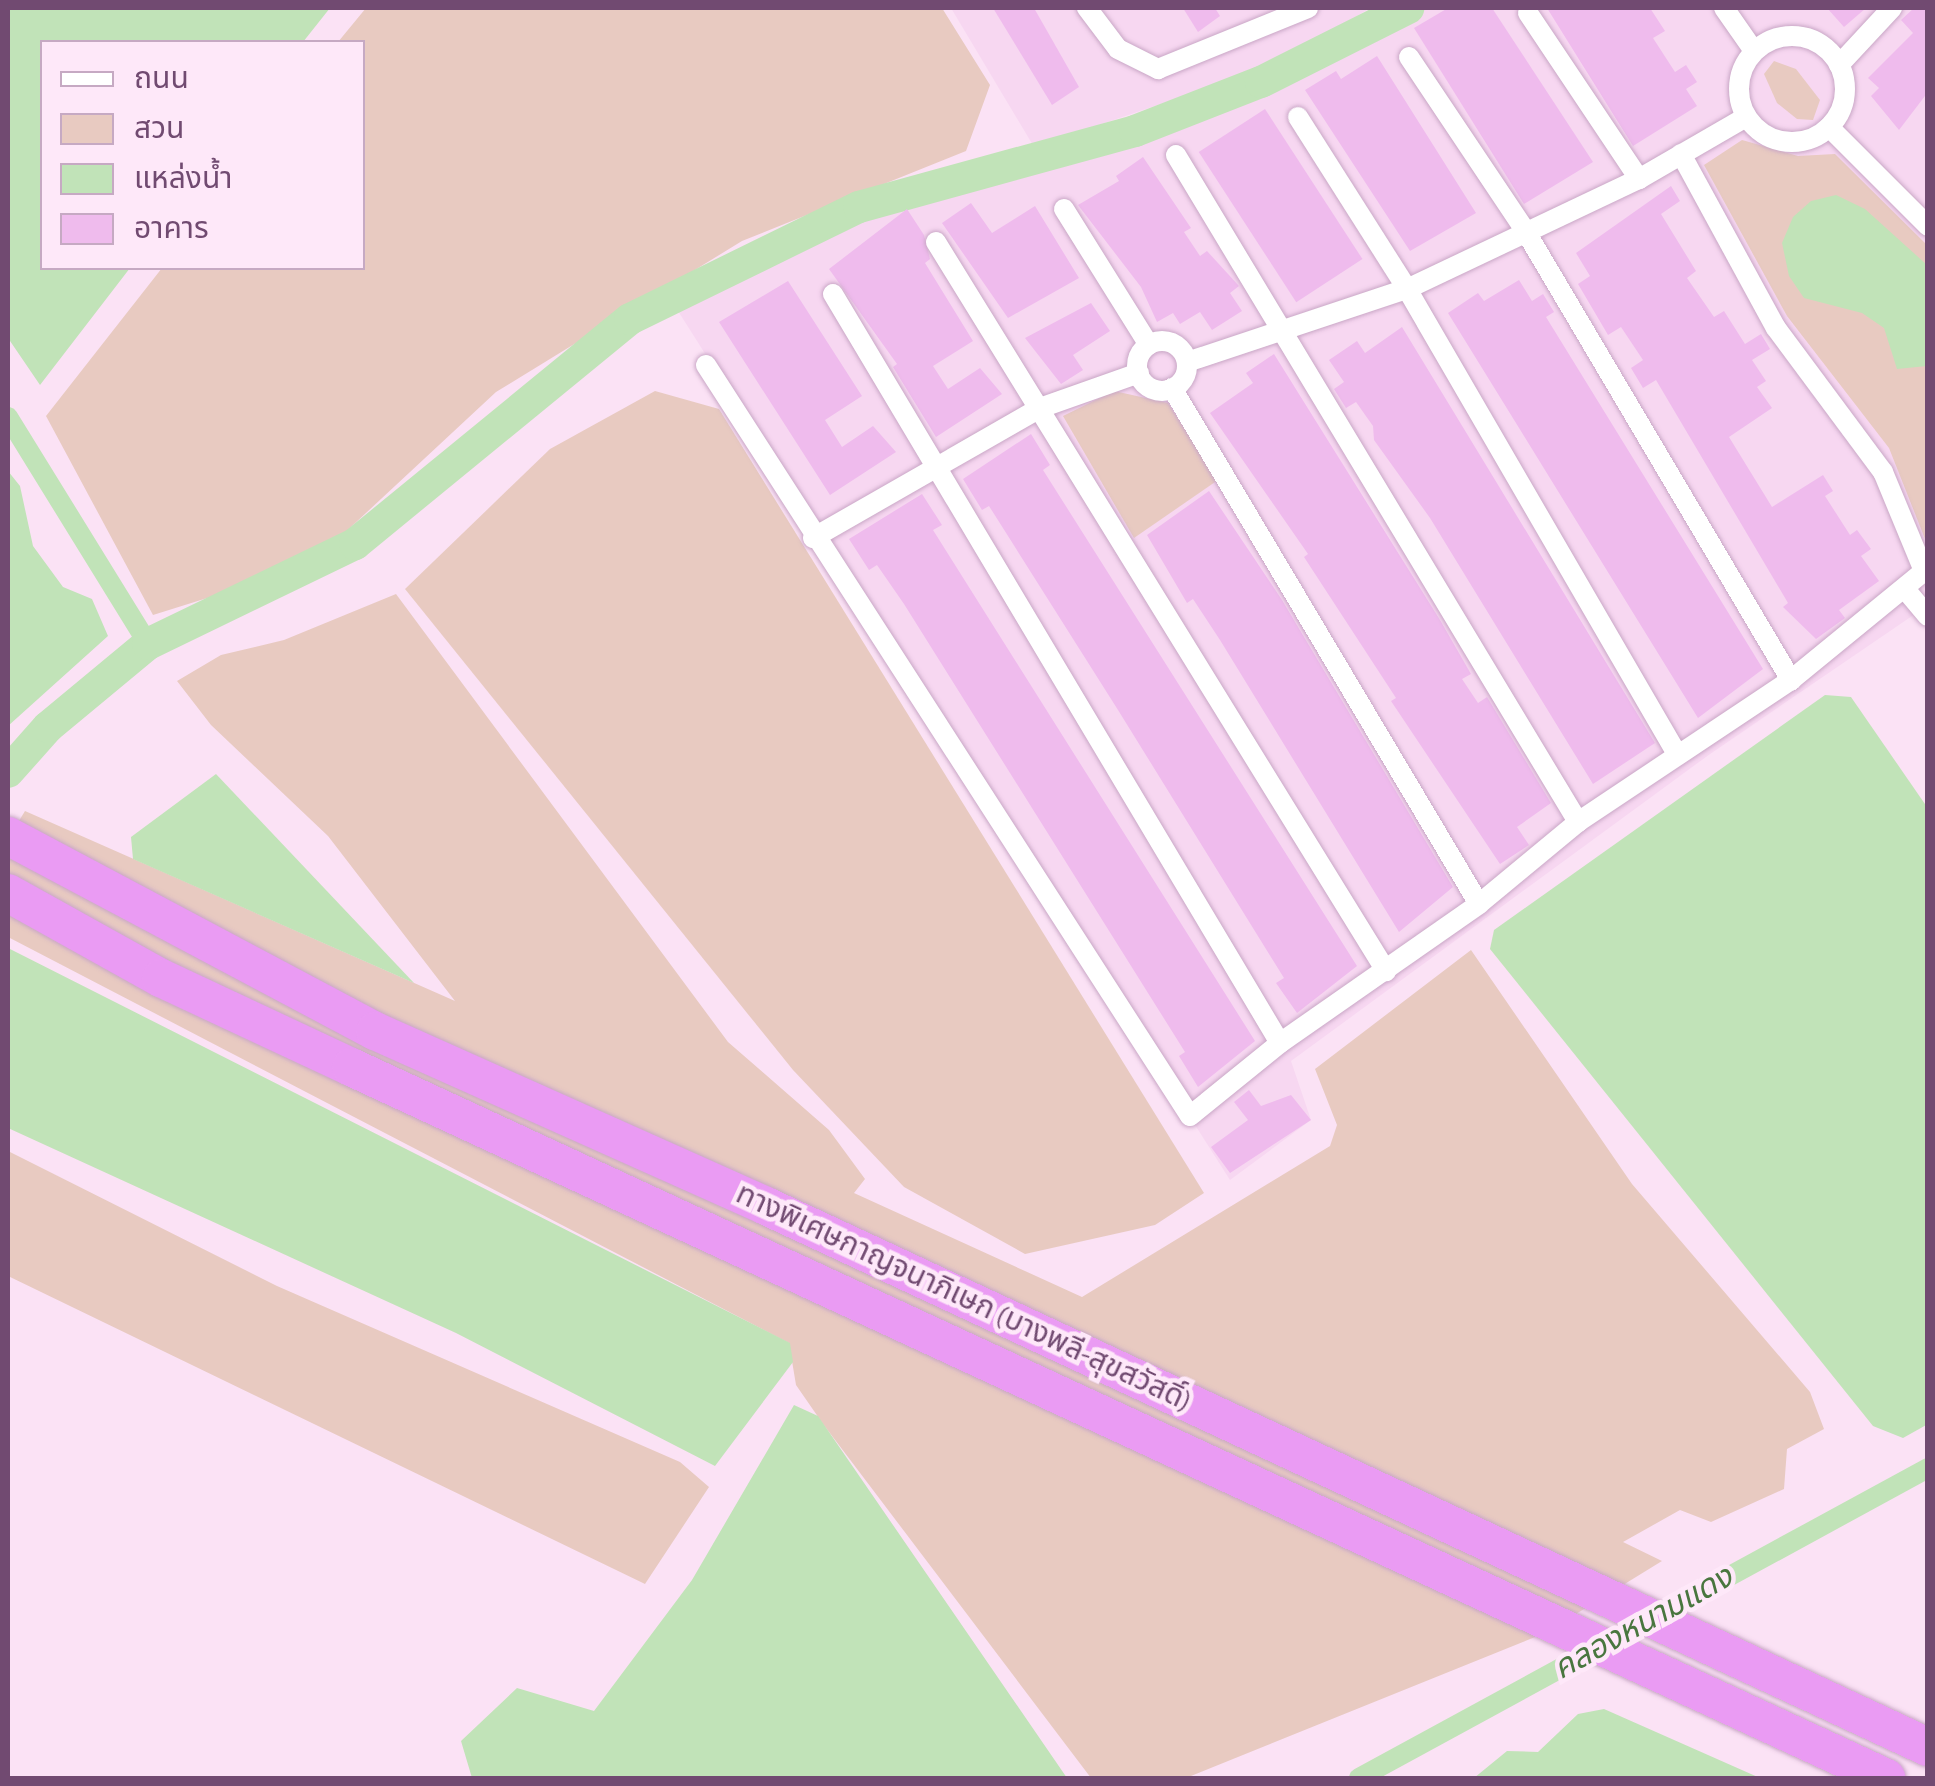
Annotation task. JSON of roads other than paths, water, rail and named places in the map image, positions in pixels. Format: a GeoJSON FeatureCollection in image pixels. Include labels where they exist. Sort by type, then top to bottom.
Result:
{"type":"FeatureCollection","features":[{"type":"Feature","properties":{"kind":"highway","name":"ทางพิเศษกาญจนาภิเษก (บางพลี-สุขสวัสดิ์)"},"geometry":{"type":"LineString","coordinates":[[8,836],[375,1030],[766,1206],[1928,1747]]}},
{"type":"Feature","properties":{"kind":"highway","name":"ทางพิเศษกาญจนาภิเษก (บางพลี-สุขสวัสดิ์)"},"geometry":{"type":"LineString","coordinates":[[8,894],[161,978],[351,1068],[1886,1778]]}},
{"type":"Feature","properties":{"kind":"street"},"geometry":{"type":"LineString","coordinates":[[1087,8],[1118,49],[1158,69],[1308,8]]}},
{"type":"Feature","properties":{"kind":"street"},"geometry":{"type":"LineString","coordinates":[[1724,8],[1754,51]]}},
{"type":"Feature","properties":{"kind":"street"},"geometry":{"type":"LineString","coordinates":[[1839,65],[1892,8]]}},
{"type":"Feature","properties":{"kind":"street"},"geometry":{"type":"LineString","coordinates":[[1528,13],[1640,180]]}},
{"type":"Feature","properties":{"kind":"street"},"geometry":{"type":"LineString","coordinates":[[1804,37],[1821,44],[1839,65],[1844,104],[1829,127],[1791,142],[1774,140],[1746,117],[1739,82],[1754,51],[1769,41],[1804,37]]}},
{"type":"Feature","properties":{"kind":"street"},"geometry":{"type":"LineString","coordinates":[[1409,57],[1526,232],[1791,680]]}},
{"type":"Feature","properties":{"kind":"street"},"geometry":{"type":"LineString","coordinates":[[1298,117],[1406,289],[1677,754]]}},
{"type":"Feature","properties":{"kind":"street"},"geometry":{"type":"LineString","coordinates":[[1187,362],[1285,326],[1406,289],[1640,180],[1746,117]]}},
{"type":"Feature","properties":{"kind":"street"},"geometry":{"type":"LineString","coordinates":[[1829,127],[1928,226]]}},
{"type":"Feature","properties":{"kind":"street"},"geometry":{"type":"LineString","coordinates":[[706,365],[813,538],[1187,1114],[1201,1113],[1280,1043],[1480,904],[1578,822],[1791,680],[1926,570],[1882,472],[1776,328],[1681,154]]}},
{"type":"Feature","properties":{"kind":"street"},"geometry":{"type":"LineString","coordinates":[[1176,155],[1285,326],[1578,822]]}},
{"type":"Feature","properties":{"kind":"street"},"geometry":{"type":"LineString","coordinates":[[1064,209],[1149,344]]}},
{"type":"Feature","properties":{"kind":"street"},"geometry":{"type":"LineString","coordinates":[[936,242],[1386,971]]}},
{"type":"Feature","properties":{"kind":"street"},"geometry":{"type":"LineString","coordinates":[[833,294],[932,468],[1280,1043]]}},
{"type":"Feature","properties":{"kind":"street"},"geometry":{"type":"LineString","coordinates":[[1139,373],[1156,390],[1172,388],[1184,378],[1187,362],[1172,343],[1149,344]]}},
{"type":"Feature","properties":{"kind":"street"},"geometry":{"type":"LineString","coordinates":[[1139,373],[1149,344]]}},
{"type":"Feature","properties":{"kind":"street"},"geometry":{"type":"LineString","coordinates":[[813,538],[1040,408],[1139,373]]}},
{"type":"Feature","properties":{"kind":"street"},"geometry":{"type":"LineString","coordinates":[[1172,388],[1480,904]]}},
{"type":"Feature","properties":{"kind":"street"},"geometry":{"type":"LineString","coordinates":[[1905,589],[1928,616]]}},
{"type":"Feature","properties":{"kind":"water"},"geometry":{"type":"Polygon","coordinates":[[[8,8],[330,8],[305,40],[40,40],[40,270],[128,270],[40,385],[8,338],[8,8]]]}},
{"type":"Feature","properties":{"kind":"water"},"geometry":{"type":"Polygon","coordinates":[[[1836,195],[1865,209],[1927,265],[1927,366],[1897,369],[1884,328],[1862,313],[1804,298],[1789,276],[1782,243],[1793,217],[1811,201],[1836,195]]]}},
{"type":"Feature","properties":{"kind":"water"},"geometry":{"type":"Polygon","coordinates":[[[8,471],[20,486],[33,546],[63,587],[92,599],[108,636],[8,726],[8,471]]]}},
{"type":"Feature","properties":{"kind":"water"},"geometry":{"type":"Polygon","coordinates":[[[1825,695],[1851,697],[1927,807],[1928,1424],[1903,1438],[1873,1426],[1490,949],[1494,930],[1825,695]]]}},
{"type":"Feature","properties":{"kind":"water"},"geometry":{"type":"Polygon","coordinates":[[[216,774],[414,983],[133,859],[131,837],[216,774]]]}},
{"type":"Feature","properties":{"kind":"water"},"geometry":{"type":"Polygon","coordinates":[[[8,948],[790,1343],[793,1362],[715,1466],[456,1333],[8,1128],[8,948]]]}},
{"type":"Feature","properties":{"kind":"water"},"geometry":{"type":"Polygon","coordinates":[[[794,1405],[818,1416],[1067,1778],[472,1778],[461,1741],[517,1688],[594,1711],[692,1580],[794,1405]]]}},
{"type":"Feature","properties":{"kind":"water"},"geometry":{"type":"Polygon","coordinates":[[[1604,1709],[1760,1778],[1474,1778],[1507,1751],[1538,1752],[1578,1714],[1604,1709]]]}},
{"type":"Feature","properties":{"kind":"waterway"},"geometry":{"type":"LineString","coordinates":[[8,772],[48,727],[148,644],[355,544],[630,319],[859,207],[1135,131],[1261,82],[1408,8]]}},
{"type":"Feature","properties":{"kind":"waterway"},"geometry":{"type":"LineString","coordinates":[[8,417],[148,644]]}},
{"type":"Feature","properties":{"kind":"waterway","name":"คลองหนามแดง"},"geometry":{"type":"LineString","coordinates":[[1359,1778],[1928,1468]]}}]}
